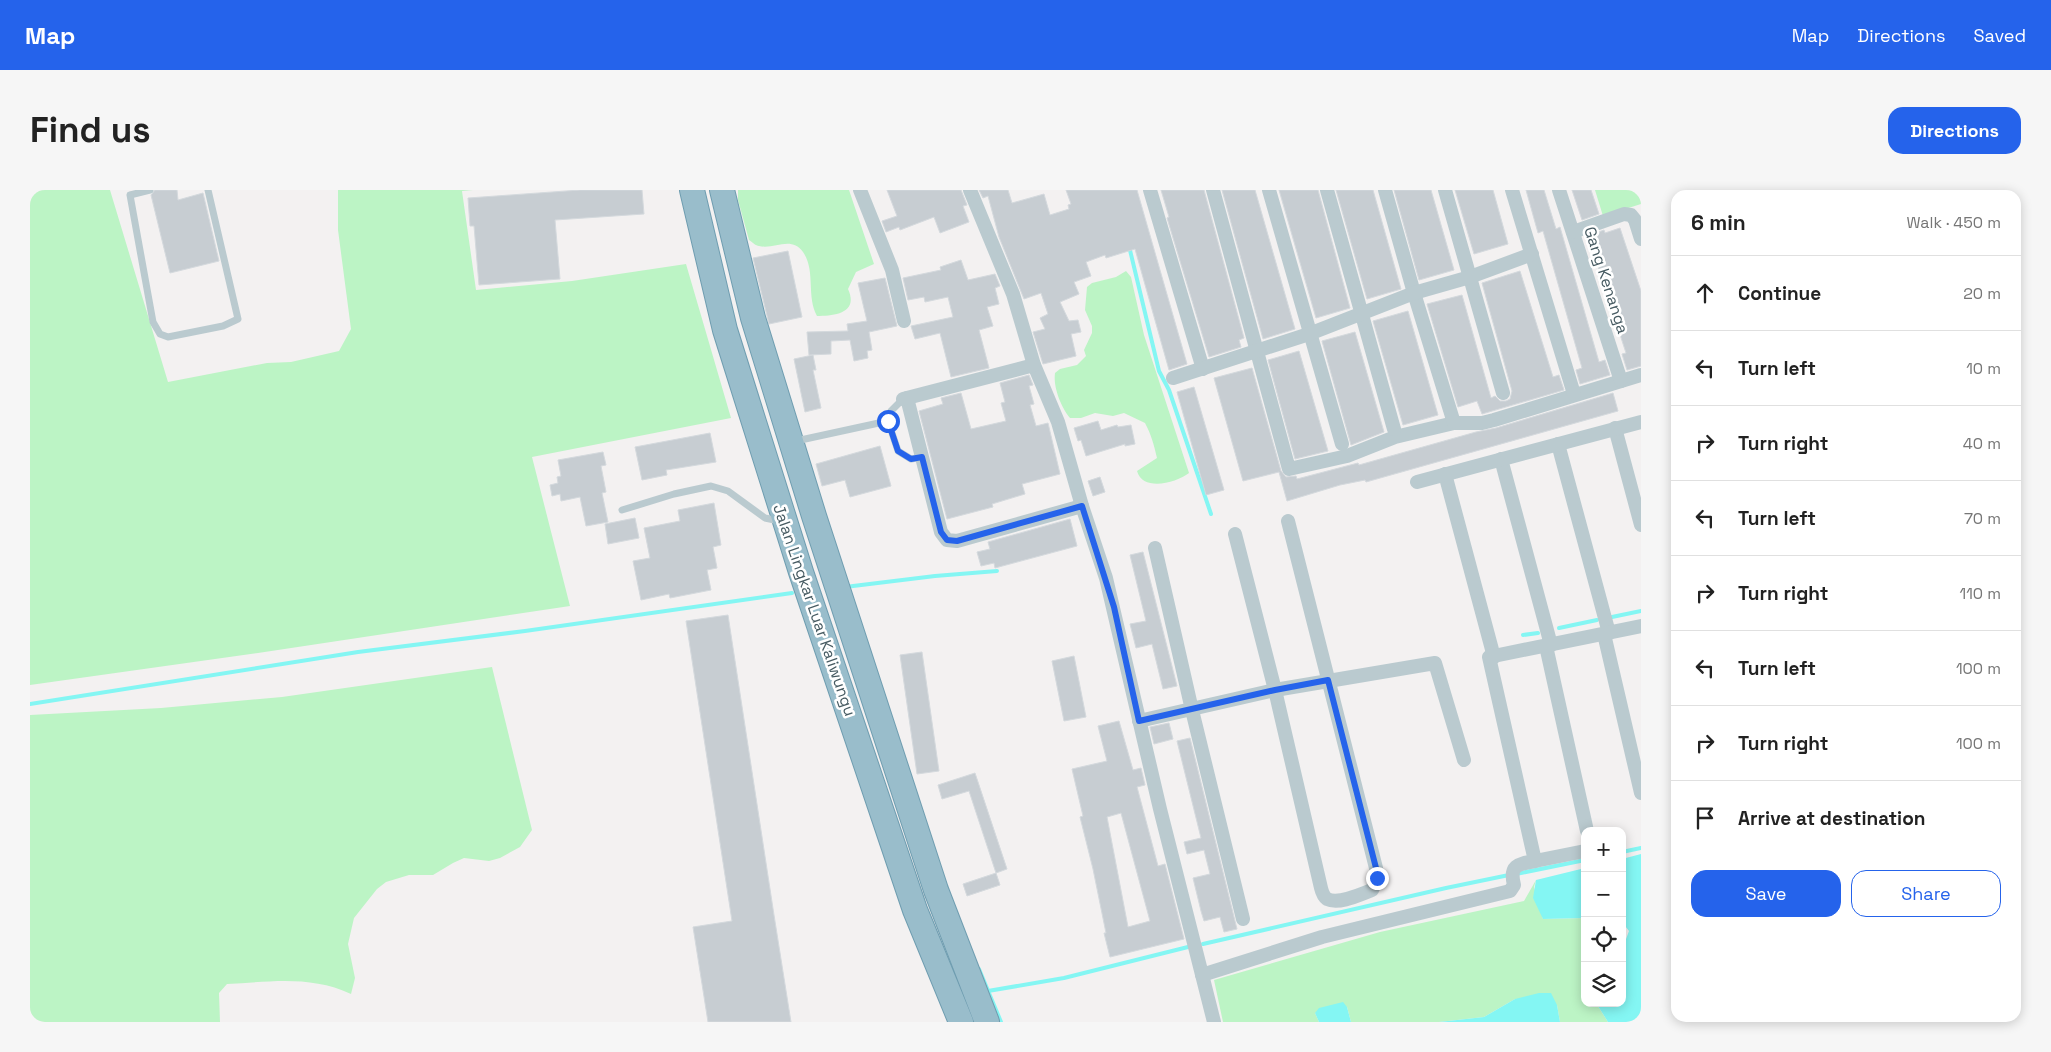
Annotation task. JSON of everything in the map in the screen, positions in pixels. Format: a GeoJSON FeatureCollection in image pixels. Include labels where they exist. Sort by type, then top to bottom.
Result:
{"type":"FeatureCollection","features":[{"type":"Feature","properties":{"kind":"highway","name":"Jalan Lingkar Luar Kaliwungu"},"geometry":{"type":"LineString","coordinates":[[692,190],[725,330],[800,519],[936,890],[987,1022]]}},
{"type":"Feature","properties":{"kind":"highway","name":"Jalan Lingkar Luar Kaliwungu"},"geometry":{"type":"LineString","coordinates":[[722,190],[753,318],[791,442],[800,519],[915,910],[961,1022]]}},
{"type":"Feature","properties":{"kind":"street"},"geometry":{"type":"LineString","coordinates":[[860,190],[892,270],[904,321]]}},
{"type":"Feature","properties":{"kind":"street"},"geometry":{"type":"LineString","coordinates":[[970,190],[1013,294],[1034,365],[1058,422],[1082,506],[1094,538],[1114,607],[1139,721],[1214,1022]]}},
{"type":"Feature","properties":{"kind":"street"},"geometry":{"type":"LineString","coordinates":[[1150,190],[1203,369]]}},
{"type":"Feature","properties":{"kind":"street"},"geometry":{"type":"LineString","coordinates":[[1213,190],[1289,469],[1347,456],[1395,437],[1454,422],[1482,423],[1641,375]]}},
{"type":"Feature","properties":{"kind":"street"},"geometry":{"type":"LineString","coordinates":[[1269,190],[1342,444]]}},
{"type":"Feature","properties":{"kind":"street"},"geometry":{"type":"LineString","coordinates":[[1327,190],[1394,429]]}},
{"type":"Feature","properties":{"kind":"street"},"geometry":{"type":"LineString","coordinates":[[1385,190],[1454,422]]}},
{"type":"Feature","properties":{"kind":"street"},"geometry":{"type":"LineString","coordinates":[[1445,190],[1503,393]]}},
{"type":"Feature","properties":{"kind":"street"},"geometry":{"type":"LineString","coordinates":[[1512,190],[1574,394]]}},
{"type":"Feature","properties":{"kind":"street","name":"Gang Kenanga"},"geometry":{"type":"LineString","coordinates":[[1559,190],[1621,381]]}},
{"type":"Feature","properties":{"kind":"street"},"geometry":{"type":"LineString","coordinates":[[1573,232],[1624,214],[1631,215],[1635,220],[1641,239]]}},
{"type":"Feature","properties":{"kind":"street"},"geometry":{"type":"LineString","coordinates":[[1173,378],[1257,352],[1309,334],[1414,292],[1470,277],[1532,254]]}},
{"type":"Feature","properties":{"kind":"street"},"geometry":{"type":"LineString","coordinates":[[1034,365],[905,398],[941,532],[947,540],[957,541],[1082,506]]}},
{"type":"Feature","properties":{"kind":"street"},"geometry":{"type":"LineString","coordinates":[[1417,482],[1641,422]]}},
{"type":"Feature","properties":{"kind":"street"},"geometry":{"type":"LineString","coordinates":[[1615,428],[1641,525]]}},
{"type":"Feature","properties":{"kind":"street"},"geometry":{"type":"LineString","coordinates":[[1558,444],[1606,634],[1641,793]]}},
{"type":"Feature","properties":{"kind":"street"},"geometry":{"type":"LineString","coordinates":[[1501,459],[1548,645],[1586,827]]}},
{"type":"Feature","properties":{"kind":"street"},"geometry":{"type":"LineString","coordinates":[[1445,474],[1494,656]]}},
{"type":"Feature","properties":{"kind":"street"},"geometry":{"type":"LineString","coordinates":[[1235,534],[1275,690],[1320,888],[1324,896],[1329,900],[1337,900],[1372,890],[1377,878],[1376,868],[1288,521]]}},
{"type":"Feature","properties":{"kind":"street"},"geometry":{"type":"LineString","coordinates":[[1155,548],[1243,919]]}},
{"type":"Feature","properties":{"kind":"street"},"geometry":{"type":"LineString","coordinates":[[1535,861],[1489,658],[1641,626]]}},
{"type":"Feature","properties":{"kind":"street"},"geometry":{"type":"LineString","coordinates":[[1139,721],[1275,690],[1436,663],[1464,760]]}},
{"type":"Feature","properties":{"kind":"street"},"geometry":{"type":"LineString","coordinates":[[1202,975],[1322,937],[1501,894],[1510,891],[1514,885],[1512,878],[1513,869],[1519,864],[1581,852]]}},
{"type":"Feature","properties":{"kind":"lane"},"geometry":{"type":"LineString","coordinates":[[150,190],[130,195],[153,322],[160,334],[168,337],[223,326],[238,319],[208,190]]}},
{"type":"Feature","properties":{"kind":"lane"},"geometry":{"type":"LineString","coordinates":[[905,398],[891,411],[888,421],[898,451],[911,459],[922,457]]}},
{"type":"Feature","properties":{"kind":"lane"},"geometry":{"type":"LineString","coordinates":[[791,442],[888,421]]}},
{"type":"Feature","properties":{"kind":"lane"},"geometry":{"type":"LineString","coordinates":[[622,510],[674,494],[711,486],[728,491],[765,518],[800,519]]}},
{"type":"Feature","properties":{"kind":"green space"},"geometry":{"type":"Polygon","coordinates":[[[30,190],[110,190],[168,382],[267,363],[291,362],[339,351],[351,329],[338,230],[338,190],[473,190],[462,191],[476,290],[572,281],[686,264],[731,418],[532,457],[570,606],[30,685],[30,190]]]}},
{"type":"Feature","properties":{"kind":"green space"},"geometry":{"type":"Polygon","coordinates":[[[738,190],[849,190],[874,264],[856,272],[848,289],[851,297],[848,308],[838,314],[817,316],[812,300],[809,267],[803,252],[793,244],[765,247],[749,240],[738,200],[738,190]]]}},
{"type":"Feature","properties":{"kind":"green space"},"geometry":{"type":"Polygon","coordinates":[[[1595,190],[1641,190],[1641,204],[1603,216],[1595,190]]]}},
{"type":"Feature","properties":{"kind":"green space"},"geometry":{"type":"Polygon","coordinates":[[[1126,271],[1131,277],[1144,335],[1189,473],[1176,480],[1160,484],[1146,482],[1140,478],[1137,471],[1157,458],[1145,423],[1124,413],[1113,416],[1095,413],[1081,418],[1070,418],[1061,403],[1055,384],[1055,373],[1060,369],[1077,365],[1086,356],[1084,350],[1092,333],[1092,326],[1085,310],[1087,287],[1092,283],[1116,277],[1126,271]]]}},
{"type":"Feature","properties":{"kind":"green space"},"geometry":{"type":"Polygon","coordinates":[[[492,667],[532,830],[520,847],[500,858],[489,861],[464,858],[433,875],[409,875],[386,882],[377,889],[354,918],[348,944],[355,978],[351,994],[336,988],[305,982],[274,981],[227,984],[219,993],[220,1022],[30,1022],[30,715],[161,708],[282,697],[492,667]]]}},
{"type":"Feature","properties":{"kind":"green space"},"geometry":{"type":"Polygon","coordinates":[[[1536,880],[1534,887],[1543,919],[1581,918],[1581,1007],[1599,1007],[1608,1022],[1560,1022],[1557,1005],[1515,999],[1484,1017],[1439,1022],[1351,1022],[1347,1007],[1315,1013],[1319,1022],[1223,1022],[1214,980],[1380,932],[1524,901],[1536,880]]]}},
{"type":"Feature","properties":{"kind":"water"},"geometry":{"type":"Polygon","coordinates":[[[1641,854],[1641,1022],[1608,1022],[1599,1007],[1626,1007],[1626,939],[1629,931],[1626,927],[1626,858],[1641,854]]]}},
{"type":"Feature","properties":{"kind":"water"},"geometry":{"type":"Polygon","coordinates":[[[1581,869],[1581,918],[1543,919],[1533,898],[1536,880],[1581,869]]]}},
{"type":"Feature","properties":{"kind":"water"},"geometry":{"type":"Polygon","coordinates":[[[1539,993],[1551,993],[1557,1005],[1560,1022],[1439,1022],[1484,1017],[1515,999],[1539,993]]]}},
{"type":"Feature","properties":{"kind":"water"},"geometry":{"type":"Polygon","coordinates":[[[1343,1002],[1347,1007],[1351,1022],[1319,1022],[1315,1013],[1319,1008],[1343,1002]]]}},
{"type":"Feature","properties":{"kind":"building"},"geometry":{"type":"Polygon","coordinates":[[[155,190],[177,190],[178,200],[203,193],[219,261],[170,273],[151,195],[155,190]]]}},
{"type":"Feature","properties":{"kind":"building"},"geometry":{"type":"Polygon","coordinates":[[[580,190],[642,190],[644,214],[555,220],[560,279],[479,285],[474,226],[470,226],[468,198],[580,190]]]}},
{"type":"Feature","properties":{"kind":"building"},"geometry":{"type":"Polygon","coordinates":[[[887,190],[961,190],[967,205],[963,206],[969,222],[940,233],[934,217],[900,230],[899,227],[886,232],[882,221],[897,216],[887,190]]]}},
{"type":"Feature","properties":{"kind":"building"},"geometry":{"type":"Polygon","coordinates":[[[979,190],[1008,190],[1012,203],[1044,194],[1050,215],[1069,209],[1068,205],[1071,204],[1066,190],[1137,190],[1187,364],[1169,370],[1135,249],[1106,258],[1105,255],[1086,262],[1091,276],[1074,282],[1079,294],[1060,302],[1069,321],[1078,320],[1081,332],[1071,334],[1076,356],[1043,364],[1033,332],[1045,329],[1040,318],[1048,314],[1041,293],[1024,299],[999,237],[988,196],[983,198],[979,190]]]}},
{"type":"Feature","properties":{"kind":"building"},"geometry":{"type":"Polygon","coordinates":[[[1161,190],[1204,190],[1244,338],[1239,340],[1241,347],[1209,357],[1167,218],[1169,217],[1161,190]]]}},
{"type":"Feature","properties":{"kind":"building"},"geometry":{"type":"Polygon","coordinates":[[[1222,190],[1255,190],[1295,329],[1263,339],[1222,190]]]}},
{"type":"Feature","properties":{"kind":"building"},"geometry":{"type":"Polygon","coordinates":[[[1279,190],[1318,190],[1350,308],[1316,318],[1279,190]]]}},
{"type":"Feature","properties":{"kind":"building"},"geometry":{"type":"Polygon","coordinates":[[[1336,190],[1373,190],[1401,289],[1367,299],[1336,190]]]}},
{"type":"Feature","properties":{"kind":"building"},"geometry":{"type":"Polygon","coordinates":[[[1394,190],[1431,190],[1454,270],[1419,280],[1394,190]]]}},
{"type":"Feature","properties":{"kind":"building"},"geometry":{"type":"Polygon","coordinates":[[[1455,190],[1493,190],[1508,244],[1474,254],[1455,190]]]}},
{"type":"Feature","properties":{"kind":"building"},"geometry":{"type":"Polygon","coordinates":[[[1526,190],[1544,190],[1556,229],[1560,227],[1599,362],[1605,360],[1610,375],[1580,384],[1576,370],[1582,368],[1543,231],[1538,233],[1526,190]]]}},
{"type":"Feature","properties":{"kind":"building"},"geometry":{"type":"Polygon","coordinates":[[[1572,190],[1591,190],[1599,214],[1582,220],[1572,190]]]}},
{"type":"Feature","properties":{"kind":"building"},"geometry":{"type":"Polygon","coordinates":[[[1620,228],[1641,291],[1641,366],[1627,370],[1622,354],[1626,353],[1588,236],[1604,230],[1605,233],[1620,228]]]}},
{"type":"Feature","properties":{"kind":"building"},"geometry":{"type":"Polygon","coordinates":[[[788,251],[802,317],[769,324],[753,258],[788,251]]]}},
{"type":"Feature","properties":{"kind":"building"},"geometry":{"type":"Polygon","coordinates":[[[961,260],[968,280],[995,274],[1000,286],[995,288],[999,304],[987,307],[993,326],[979,330],[989,368],[951,377],[940,333],[915,339],[911,326],[953,317],[948,297],[925,302],[924,297],[908,300],[903,278],[941,270],[940,267],[961,260]]]}},
{"type":"Feature","properties":{"kind":"building"},"geometry":{"type":"Polygon","coordinates":[[[1520,271],[1553,377],[1559,375],[1564,390],[1482,414],[1477,401],[1458,407],[1427,304],[1462,295],[1491,398],[1495,396],[1500,401],[1506,401],[1510,399],[1512,391],[1482,283],[1520,271]]]}},
{"type":"Feature","properties":{"kind":"building"},"geometry":{"type":"Polygon","coordinates":[[[885,278],[897,326],[869,332],[872,350],[867,351],[868,358],[854,361],[850,340],[831,341],[831,354],[809,355],[807,332],[848,331],[847,324],[867,321],[858,283],[885,278]]]}},
{"type":"Feature","properties":{"kind":"building"},"geometry":{"type":"Polygon","coordinates":[[[1408,311],[1438,415],[1403,425],[1373,321],[1408,311]]]}},
{"type":"Feature","properties":{"kind":"building"},"geometry":{"type":"Polygon","coordinates":[[[1355,332],[1384,432],[1351,445],[1322,341],[1355,332]]]}},
{"type":"Feature","properties":{"kind":"building"},"geometry":{"type":"Polygon","coordinates":[[[1299,351],[1328,451],[1295,459],[1268,360],[1299,351]]]}},
{"type":"Feature","properties":{"kind":"building"},"geometry":{"type":"Polygon","coordinates":[[[813,355],[816,370],[813,370],[821,408],[805,412],[794,359],[813,355]]]}},
{"type":"Feature","properties":{"kind":"building"},"geometry":{"type":"Polygon","coordinates":[[[1252,368],[1281,471],[1286,477],[1296,476],[1297,479],[1358,463],[1359,465],[1496,428],[1613,393],[1618,411],[1366,482],[1365,480],[1340,485],[1287,501],[1279,472],[1243,481],[1214,378],[1252,368]]]}},
{"type":"Feature","properties":{"kind":"building"},"geometry":{"type":"Polygon","coordinates":[[[1029,375],[1033,385],[1029,386],[1034,404],[1030,405],[1036,426],[1048,423],[1060,474],[1022,484],[1025,494],[992,504],[993,507],[947,519],[919,411],[943,404],[941,398],[961,393],[971,429],[1006,421],[1001,403],[1005,402],[1000,383],[1029,375]]]}},
{"type":"Feature","properties":{"kind":"building"},"geometry":{"type":"Polygon","coordinates":[[[1194,387],[1224,490],[1206,495],[1177,392],[1194,387]]]}},
{"type":"Feature","properties":{"kind":"building"},"geometry":{"type":"Polygon","coordinates":[[[1098,421],[1101,430],[1117,425],[1118,427],[1131,425],[1135,444],[1125,446],[1125,444],[1086,456],[1081,440],[1078,441],[1074,428],[1098,421]]]}},
{"type":"Feature","properties":{"kind":"building"},"geometry":{"type":"Polygon","coordinates":[[[710,433],[716,462],[666,470],[667,475],[642,480],[635,447],[710,433]]]}},
{"type":"Feature","properties":{"kind":"building"},"geometry":{"type":"Polygon","coordinates":[[[880,446],[891,486],[850,497],[845,480],[822,486],[816,464],[880,446]]]}},
{"type":"Feature","properties":{"kind":"building"},"geometry":{"type":"Polygon","coordinates":[[[603,452],[606,465],[601,466],[606,492],[602,493],[608,522],[586,526],[580,497],[561,501],[560,494],[552,496],[550,485],[558,483],[557,477],[561,476],[558,460],[603,452]]]}},
{"type":"Feature","properties":{"kind":"building"},"geometry":{"type":"Polygon","coordinates":[[[1100,477],[1105,492],[1093,496],[1088,481],[1100,477]]]}},
{"type":"Feature","properties":{"kind":"building"},"geometry":{"type":"Polygon","coordinates":[[[714,503],[721,545],[713,547],[717,568],[707,570],[711,590],[670,598],[669,594],[641,600],[633,561],[650,558],[644,528],[680,521],[678,510],[714,503]]]}},
{"type":"Feature","properties":{"kind":"building"},"geometry":{"type":"Polygon","coordinates":[[[635,518],[639,538],[608,544],[605,524],[635,518]]]}},
{"type":"Feature","properties":{"kind":"building"},"geometry":{"type":"Polygon","coordinates":[[[1070,519],[1077,546],[995,568],[994,563],[981,566],[977,552],[990,549],[988,542],[1070,519]]]}},
{"type":"Feature","properties":{"kind":"building"},"geometry":{"type":"Polygon","coordinates":[[[1143,552],[1177,686],[1163,689],[1152,644],[1136,648],[1130,624],[1146,621],[1130,555],[1143,552]]]}},
{"type":"Feature","properties":{"kind":"building"},"geometry":{"type":"Polygon","coordinates":[[[728,615],[791,1022],[708,1022],[693,927],[732,921],[686,621],[728,615]]]}},
{"type":"Feature","properties":{"kind":"building"},"geometry":{"type":"Polygon","coordinates":[[[922,652],[939,771],[917,774],[900,655],[922,652]]]}},
{"type":"Feature","properties":{"kind":"building"},"geometry":{"type":"Polygon","coordinates":[[[1074,656],[1086,717],[1064,721],[1052,661],[1074,656]]]}},
{"type":"Feature","properties":{"kind":"building"},"geometry":{"type":"Polygon","coordinates":[[[1119,721],[1133,770],[1141,768],[1145,785],[1137,787],[1158,866],[1165,864],[1184,939],[1110,957],[1093,869],[1080,817],[1083,816],[1072,769],[1107,761],[1098,726],[1119,721]],[[1121,813],[1107,817],[1128,927],[1150,921],[1121,813]]]}},
{"type":"Feature","properties":{"kind":"building"},"geometry":{"type":"Polygon","coordinates":[[[1169,723],[1173,739],[1154,744],[1150,727],[1169,723]]]}},
{"type":"Feature","properties":{"kind":"building"},"geometry":{"type":"Polygon","coordinates":[[[1190,738],[1237,929],[1224,932],[1220,917],[1204,921],[1201,911],[1193,878],[1210,874],[1204,850],[1187,854],[1184,842],[1201,838],[1177,741],[1190,738]]]}},
{"type":"Feature","properties":{"kind":"building"},"geometry":{"type":"Polygon","coordinates":[[[975,773],[1007,869],[996,873],[969,791],[942,799],[938,785],[975,773]]]}},
{"type":"Feature","properties":{"kind":"building"},"geometry":{"type":"Polygon","coordinates":[[[996,873],[1000,885],[967,896],[963,884],[996,873]]]}},
{"type":"Feature","properties":{"kind":"waterway"},"geometry":{"type":"LineString","coordinates":[[1129,246],[1159,371],[1169,390],[1211,514]]}},
{"type":"Feature","properties":{"kind":"waterway"},"geometry":{"type":"LineString","coordinates":[[845,587],[935,576],[997,571]]}},
{"type":"Feature","properties":{"kind":"waterway"},"geometry":{"type":"LineString","coordinates":[[30,704],[358,652],[525,631],[792,593]]}},
{"type":"Feature","properties":{"kind":"waterway"},"geometry":{"type":"LineString","coordinates":[[1612,617],[1641,611]]}},
{"type":"Feature","properties":{"kind":"waterway"},"geometry":{"type":"LineString","coordinates":[[1559,628],[1597,620]]}},
{"type":"Feature","properties":{"kind":"waterway"},"geometry":{"type":"LineString","coordinates":[[1523,635],[1538,633]]}},
{"type":"Feature","properties":{"kind":"waterway"},"geometry":{"type":"LineString","coordinates":[[1626,851],[1641,848]]}},
{"type":"Feature","properties":{"kind":"waterway"},"geometry":{"type":"LineString","coordinates":[[1516,874],[1581,861]]}},
{"type":"Feature","properties":{"kind":"waterway"},"geometry":{"type":"LineString","coordinates":[[1203,944],[1509,875]]}},
{"type":"Feature","properties":{"kind":"waterway"},"geometry":{"type":"LineString","coordinates":[[988,991],[1064,978],[1188,947]]}},
{"type":"Feature","properties":{"kind":"waterway"},"geometry":{"type":"LineString","coordinates":[[979,969],[1001,1022]]}},
{"type":"Feature","properties":{"kind":"route"},"geometry":{"type":"LineString","coordinates":[[888,421],[898,451],[911,459],[922,457],[941,532],[947,540],[957,541],[1082,506],[1094,538],[1114,607],[1139,721],[1328,680],[1377,878]]}}]}
